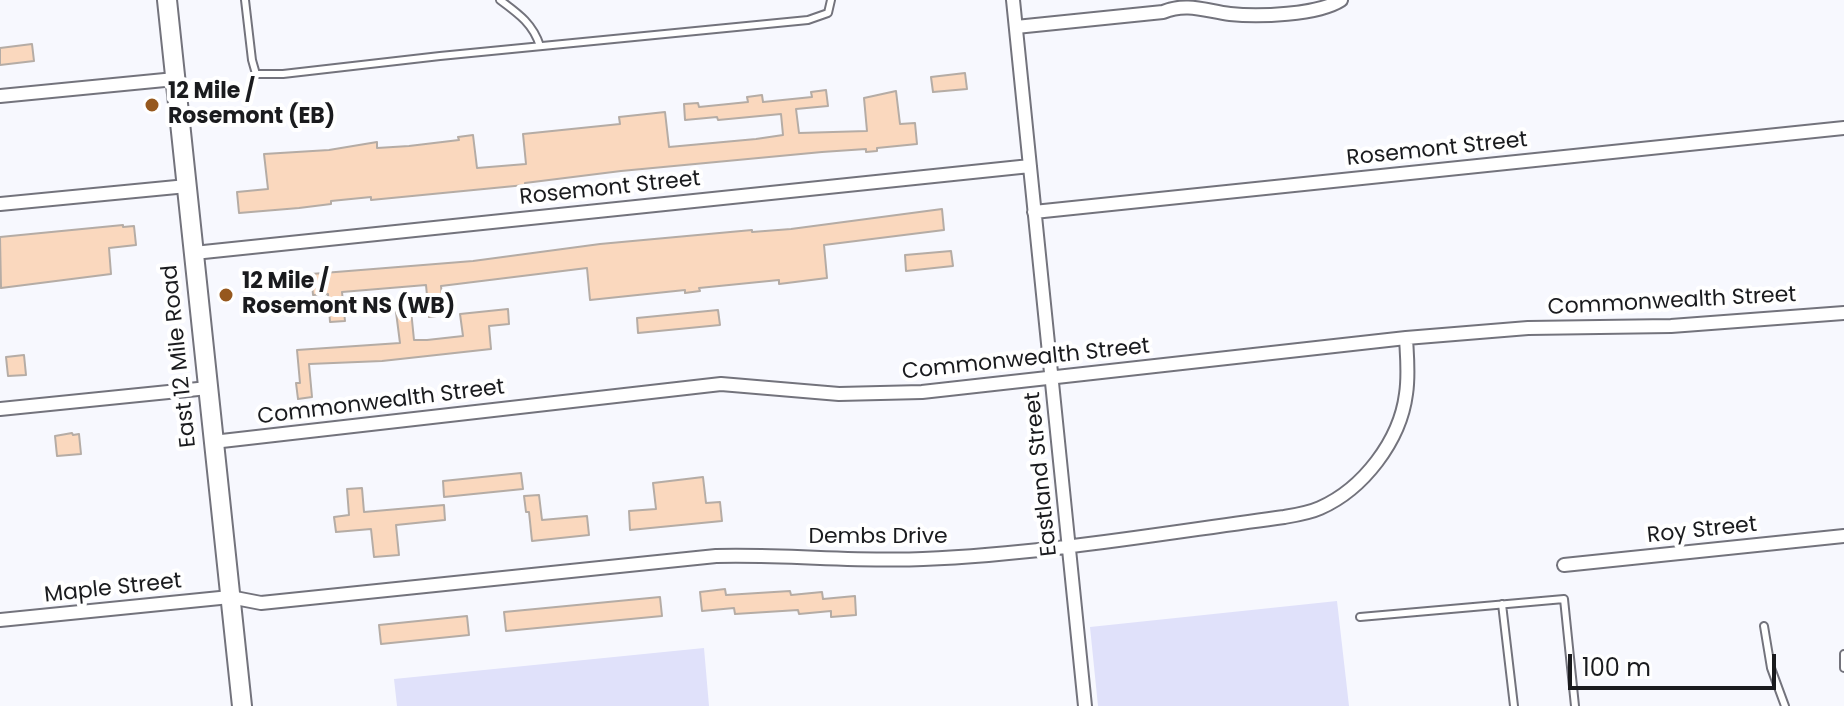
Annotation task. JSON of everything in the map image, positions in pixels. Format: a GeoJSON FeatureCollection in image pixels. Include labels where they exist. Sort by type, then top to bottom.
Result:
{"type":"FeatureCollection","features":[{"type":"Feature","properties":{"kind":"main road","name":"East 12 Mile Road"},"geometry":{"type":"LineString","coordinates":[[167,0],[242,706]]}},
{"type":"Feature","properties":{"kind":"street","name":"Eastland Street"},"geometry":{"type":"LineString","coordinates":[[1013,0],[1085,706]]}},
{"type":"Feature","properties":{"kind":"street"},"geometry":{"type":"LineString","coordinates":[[1016,27],[1163,12],[1177,6],[1252,15],[1323,9],[1341,0]]}},
{"type":"Feature","properties":{"kind":"street"},"geometry":{"type":"LineString","coordinates":[[0,96],[175,79]]}},
{"type":"Feature","properties":{"kind":"street","name":"Rosemont Street"},"geometry":{"type":"LineString","coordinates":[[1034,212],[1844,128]]}},
{"type":"Feature","properties":{"kind":"street","name":"Rosemont Street"},"geometry":{"type":"LineString","coordinates":[[194,253],[1030,166]]}},
{"type":"Feature","properties":{"kind":"street"},"geometry":{"type":"LineString","coordinates":[[0,204],[187,186]]}},
{"type":"Feature","properties":{"kind":"street","name":"Commonwealth Street"},"geometry":{"type":"LineString","coordinates":[[213,442],[721,384],[875,394],[1052,378],[1406,338],[1528,328],[1671,326],[1844,313]]}},
{"type":"Feature","properties":{"kind":"street","name":"Dembs Drive"},"geometry":{"type":"LineString","coordinates":[[230,597],[261,603],[716,556],[765,554],[888,561],[1069,545],[1317,510],[1354,486],[1377,462],[1393,435],[1406,397],[1406,338]]}},
{"type":"Feature","properties":{"kind":"street"},"geometry":{"type":"LineString","coordinates":[[0,409],[208,388]]}},
{"type":"Feature","properties":{"kind":"street","name":"Roy Street"},"geometry":{"type":"LineString","coordinates":[[1564,565],[1844,536]]}},
{"type":"Feature","properties":{"kind":"street","name":"Maple Street"},"geometry":{"type":"LineString","coordinates":[[0,620],[230,597]]}},
{"type":"Feature","properties":{"kind":"lane"},"geometry":{"type":"LineString","coordinates":[[245,0],[256,74],[283,74],[808,20],[828,13],[831,0]]}},
{"type":"Feature","properties":{"kind":"lane"},"geometry":{"type":"LineString","coordinates":[[500,0],[536,31],[540,46]]}},
{"type":"Feature","properties":{"kind":"lane"},"geometry":{"type":"LineString","coordinates":[[1360,617],[1564,599],[1575,706]]}},
{"type":"Feature","properties":{"kind":"lane"},"geometry":{"type":"LineString","coordinates":[[1502,604],[1514,706]]}},
{"type":"Feature","properties":{"kind":"lane"},"geometry":{"type":"LineString","coordinates":[[1764,626],[1771,668],[1785,706]]}},
{"type":"Feature","properties":{"kind":"lane"},"geometry":{"type":"LineString","coordinates":[[1844,654],[1844,668]]}},
{"type":"Feature","properties":{"kind":"shaded area"},"geometry":{"type":"Polygon","coordinates":[[[1337,601],[1349,706],[1098,706],[1090,627],[1337,601]]]}},
{"type":"Feature","properties":{"kind":"shaded area"},"geometry":{"type":"Polygon","coordinates":[[[704,648],[709,706],[397,706],[394,679],[704,648]]]}},
{"type":"Feature","properties":{"kind":"building"},"geometry":{"type":"Polygon","coordinates":[[[32,44],[34,61],[0,65],[0,48],[32,44]]]}},
{"type":"Feature","properties":{"kind":"building"},"geometry":{"type":"Polygon","coordinates":[[[965,73],[967,89],[933,92],[931,77],[965,73]]]}},
{"type":"Feature","properties":{"kind":"building"},"geometry":{"type":"Polygon","coordinates":[[[826,90],[828,106],[796,109],[799,133],[867,131],[864,98],[896,91],[900,124],[915,123],[917,144],[877,148],[877,151],[822,152],[621,171],[525,185],[371,200],[371,197],[239,213],[237,192],[268,189],[264,154],[329,150],[377,142],[377,148],[409,146],[459,140],[458,137],[473,135],[477,168],[526,164],[523,134],[620,124],[619,117],[665,112],[669,147],[756,139],[783,135],[781,114],[685,120],[684,104],[698,103],[699,107],[748,102],[747,97],[762,95],[763,102],[812,97],[811,92],[826,90]]]}},
{"type":"Feature","properties":{"kind":"building"},"geometry":{"type":"Polygon","coordinates":[[[942,209],[944,230],[824,245],[827,278],[779,284],[779,280],[699,288],[700,291],[685,293],[685,290],[590,300],[587,268],[441,286],[444,315],[429,317],[426,285],[342,292],[345,321],[330,322],[328,294],[313,295],[311,274],[473,261],[600,244],[791,229],[942,209]]]}},
{"type":"Feature","properties":{"kind":"building"},"geometry":{"type":"Polygon","coordinates":[[[134,226],[136,245],[109,248],[111,274],[1,288],[0,237],[134,226]]]}},
{"type":"Feature","properties":{"kind":"building"},"geometry":{"type":"Polygon","coordinates":[[[951,251],[953,266],[906,271],[905,255],[951,251]]]}},
{"type":"Feature","properties":{"kind":"building"},"geometry":{"type":"Polygon","coordinates":[[[508,309],[509,324],[489,326],[491,349],[382,361],[309,364],[312,397],[298,399],[297,350],[400,343],[396,312],[411,310],[414,340],[427,340],[463,336],[460,314],[508,309]]]}},
{"type":"Feature","properties":{"kind":"building"},"geometry":{"type":"Polygon","coordinates":[[[718,310],[720,325],[638,333],[637,318],[718,310]]]}},
{"type":"Feature","properties":{"kind":"building"},"geometry":{"type":"Polygon","coordinates":[[[24,355],[26,375],[8,376],[6,357],[24,355]]]}},
{"type":"Feature","properties":{"kind":"building"},"geometry":{"type":"Polygon","coordinates":[[[79,434],[81,454],[57,456],[55,436],[79,434]]]}},
{"type":"Feature","properties":{"kind":"building"},"geometry":{"type":"Polygon","coordinates":[[[521,473],[523,489],[444,497],[443,481],[521,473]]]}},
{"type":"Feature","properties":{"kind":"building"},"geometry":{"type":"Polygon","coordinates":[[[703,477],[706,503],[720,502],[722,521],[630,530],[629,511],[656,509],[653,483],[703,477]]]}},
{"type":"Feature","properties":{"kind":"building"},"geometry":{"type":"Polygon","coordinates":[[[362,488],[364,512],[444,505],[445,520],[396,525],[399,555],[374,557],[371,529],[336,532],[334,517],[349,515],[347,489],[362,488]]]}},
{"type":"Feature","properties":{"kind":"building"},"geometry":{"type":"Polygon","coordinates":[[[539,495],[542,520],[587,516],[589,535],[532,541],[524,496],[539,495]]]}},
{"type":"Feature","properties":{"kind":"building"},"geometry":{"type":"Polygon","coordinates":[[[725,589],[726,595],[790,591],[791,595],[822,592],[823,599],[855,596],[856,615],[831,617],[831,611],[799,614],[798,610],[735,614],[734,608],[702,611],[700,592],[725,589]]]}},
{"type":"Feature","properties":{"kind":"building"},"geometry":{"type":"Polygon","coordinates":[[[660,597],[662,616],[506,631],[504,612],[660,597]]]}},
{"type":"Feature","properties":{"kind":"building"},"geometry":{"type":"Polygon","coordinates":[[[467,616],[469,635],[381,644],[379,625],[467,616]]]}},
{"type":"Feature","properties":{"kind":"place","name":"12 Mile / Rosemont (EB)"},"geometry":{"type":"Point","coordinates":[152,105]}},
{"type":"Feature","properties":{"kind":"place","name":"12 Mile / Rosemont NS (WB)"},"geometry":{"type":"Point","coordinates":[226,295]}}]}
